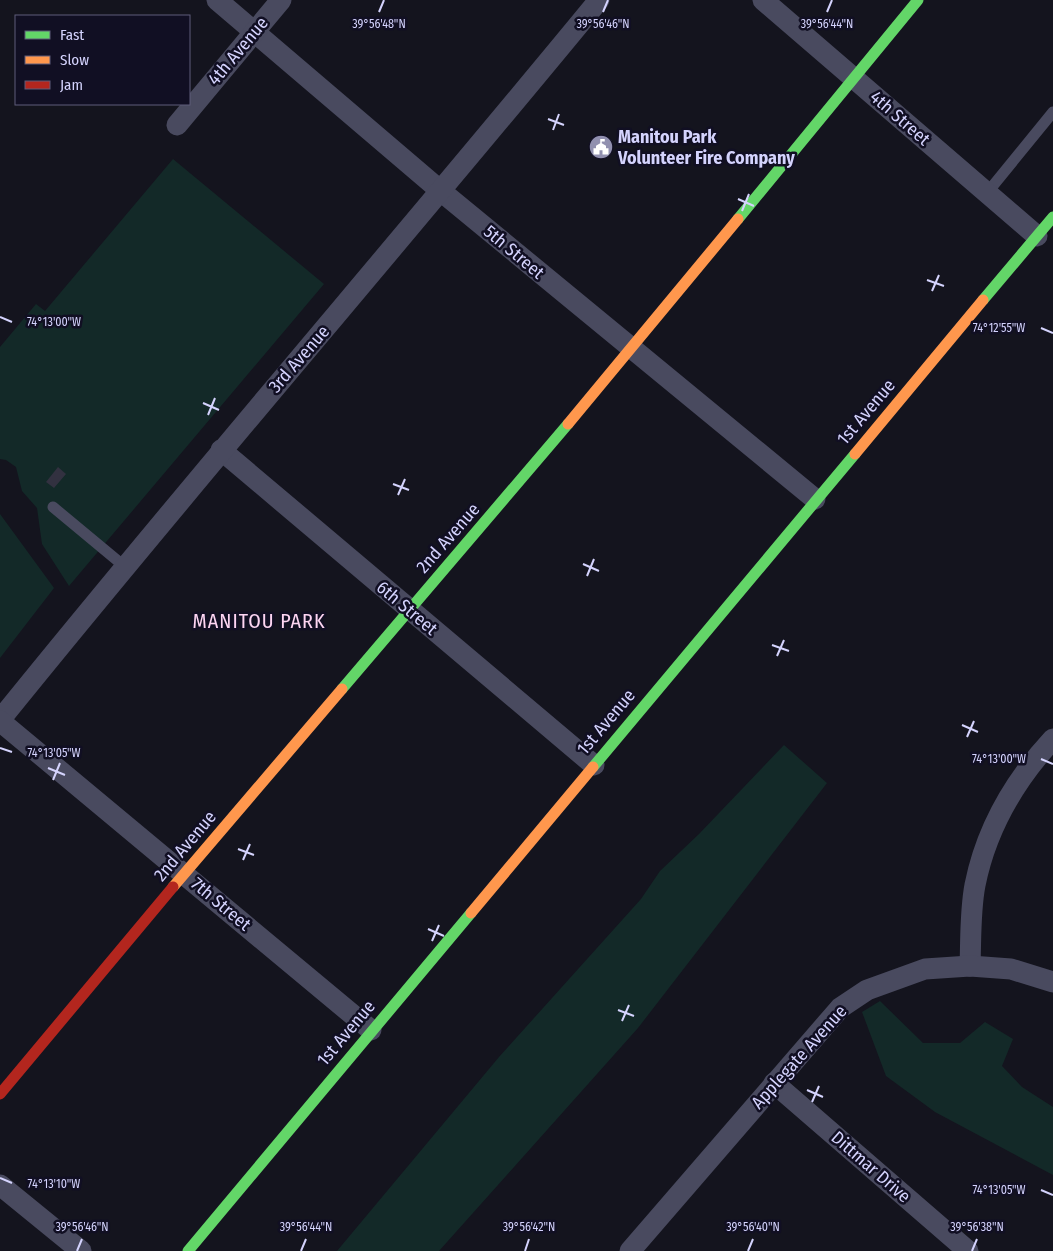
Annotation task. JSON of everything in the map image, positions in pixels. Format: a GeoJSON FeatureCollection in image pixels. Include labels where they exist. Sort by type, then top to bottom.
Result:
{"type":"FeatureCollection","features":[{"type":"Feature","properties":{"kind":"street","name":"5th Street"},"geometry":{"type":"LineString","coordinates":[[217,0],[442,192],[815,500]]}},
{"type":"Feature","properties":{"kind":"street","name":"4th Avenue"},"geometry":{"type":"LineString","coordinates":[[177,125],[254,30],[281,0]]}},
{"type":"Feature","properties":{"kind":"street","name":"3rd Avenue"},"geometry":{"type":"LineString","coordinates":[[0,720],[220,450],[442,192],[599,0]]}},
{"type":"Feature","properties":{"kind":"street","name":"4th Street"},"geometry":{"type":"LineString","coordinates":[[763,0],[1037,236]]}},
{"type":"Feature","properties":{"kind":"street","name":"2nd Avenue"},"geometry":{"type":"LineString","coordinates":[[0,1094],[184,874],[632,350],[918,0]]}},
{"type":"Feature","properties":{"kind":"street","name":"1st Avenue"},"geometry":{"type":"LineString","coordinates":[[188,1251],[1053,217]]}},
{"type":"Feature","properties":{"kind":"street","name":"6th Street"},"geometry":{"type":"LineString","coordinates":[[220,450],[594,764]]}},
{"type":"Feature","properties":{"kind":"street","name":"7th Street"},"geometry":{"type":"LineString","coordinates":[[0,720],[371,1030]]}},
{"type":"Feature","properties":{"kind":"street"},"geometry":{"type":"LineString","coordinates":[[970,966],[974,887],[982,855],[1000,812],[1029,765],[1053,739]]}},
{"type":"Feature","properties":{"kind":"street","name":"Applegate Avenue"},"geometry":{"type":"LineString","coordinates":[[630,1251],[840,1008],[867,990],[925,969],[970,966],[1012,969],[1053,982]]}},
{"type":"Feature","properties":{"kind":"street","name":"Dittmar Drive"},"geometry":{"type":"LineString","coordinates":[[774,1083],[968,1251]]}},
{"type":"Feature","properties":{"kind":"street"},"geometry":{"type":"LineString","coordinates":[[0,1185],[82,1251]]}},
{"type":"Feature","properties":{"kind":"lane"},"geometry":{"type":"LineString","coordinates":[[987,193],[1053,112]]}},
{"type":"Feature","properties":{"kind":"lane"},"geometry":{"type":"LineString","coordinates":[[53,507],[124,566]]}},
{"type":"Feature","properties":{"kind":"green space"},"geometry":{"type":"Polygon","coordinates":[[[173,159],[324,284],[69,586],[42,544],[37,508],[22,491],[16,467],[6,460],[0,459],[0,347],[36,304],[45,311],[173,159]]]}},
{"type":"Feature","properties":{"kind":"green space"},"geometry":{"type":"Polygon","coordinates":[[[0,514],[54,588],[0,658],[0,514]]]}},
{"type":"Feature","properties":{"kind":"green space"},"geometry":{"type":"Polygon","coordinates":[[[784,745],[827,783],[638,1028],[439,1251],[337,1251],[499,1057],[641,899],[660,871],[699,834],[784,745]]]}},
{"type":"Feature","properties":{"kind":"green space"},"geometry":{"type":"Polygon","coordinates":[[[880,1001],[923,1043],[960,1043],[985,1022],[1013,1039],[1002,1066],[1022,1087],[1053,1107],[1053,1175],[935,1112],[886,1076],[862,1012],[880,1001]]]}},
{"type":"Feature","properties":{"kind":"building"},"geometry":{"type":"Polygon","coordinates":[[[58,467],[66,474],[54,488],[46,482],[58,467]]]}},
{"type":"Feature","properties":{"kind":"traffic: fast"},"geometry":{"type":"LineString","coordinates":[[738,219],[918,0]]}},
{"type":"Feature","properties":{"kind":"traffic: fast"},"geometry":{"type":"LineString","coordinates":[[983,300],[1053,217]]}},
{"type":"Feature","properties":{"kind":"traffic: fast"},"geometry":{"type":"LineString","coordinates":[[342,689],[568,424]]}},
{"type":"Feature","properties":{"kind":"traffic: fast"},"geometry":{"type":"LineString","coordinates":[[593,767],[855,454]]}},
{"type":"Feature","properties":{"kind":"traffic: fast"},"geometry":{"type":"LineString","coordinates":[[188,1251],[471,913]]}},
{"type":"Feature","properties":{"kind":"traffic: slow"},"geometry":{"type":"LineString","coordinates":[[568,424],[738,219]]}},
{"type":"Feature","properties":{"kind":"traffic: slow"},"geometry":{"type":"LineString","coordinates":[[855,454],[983,300]]}},
{"type":"Feature","properties":{"kind":"traffic: slow"},"geometry":{"type":"LineString","coordinates":[[173,887],[342,689]]}},
{"type":"Feature","properties":{"kind":"traffic: slow"},"geometry":{"type":"LineString","coordinates":[[471,913],[593,767]]}},
{"type":"Feature","properties":{"kind":"traffic: jam"},"geometry":{"type":"LineString","coordinates":[[0,1094],[173,887]]}},
{"type":"Feature","properties":{"kind":"place","name":"Manitou Park Volunteer Fire Company"},"geometry":{"type":"Point","coordinates":[601,147]}},
{"type":"Feature","properties":{"kind":"district","name":"MANITOU PARK"},"geometry":{"type":"Point","coordinates":[259,621]}}]}
